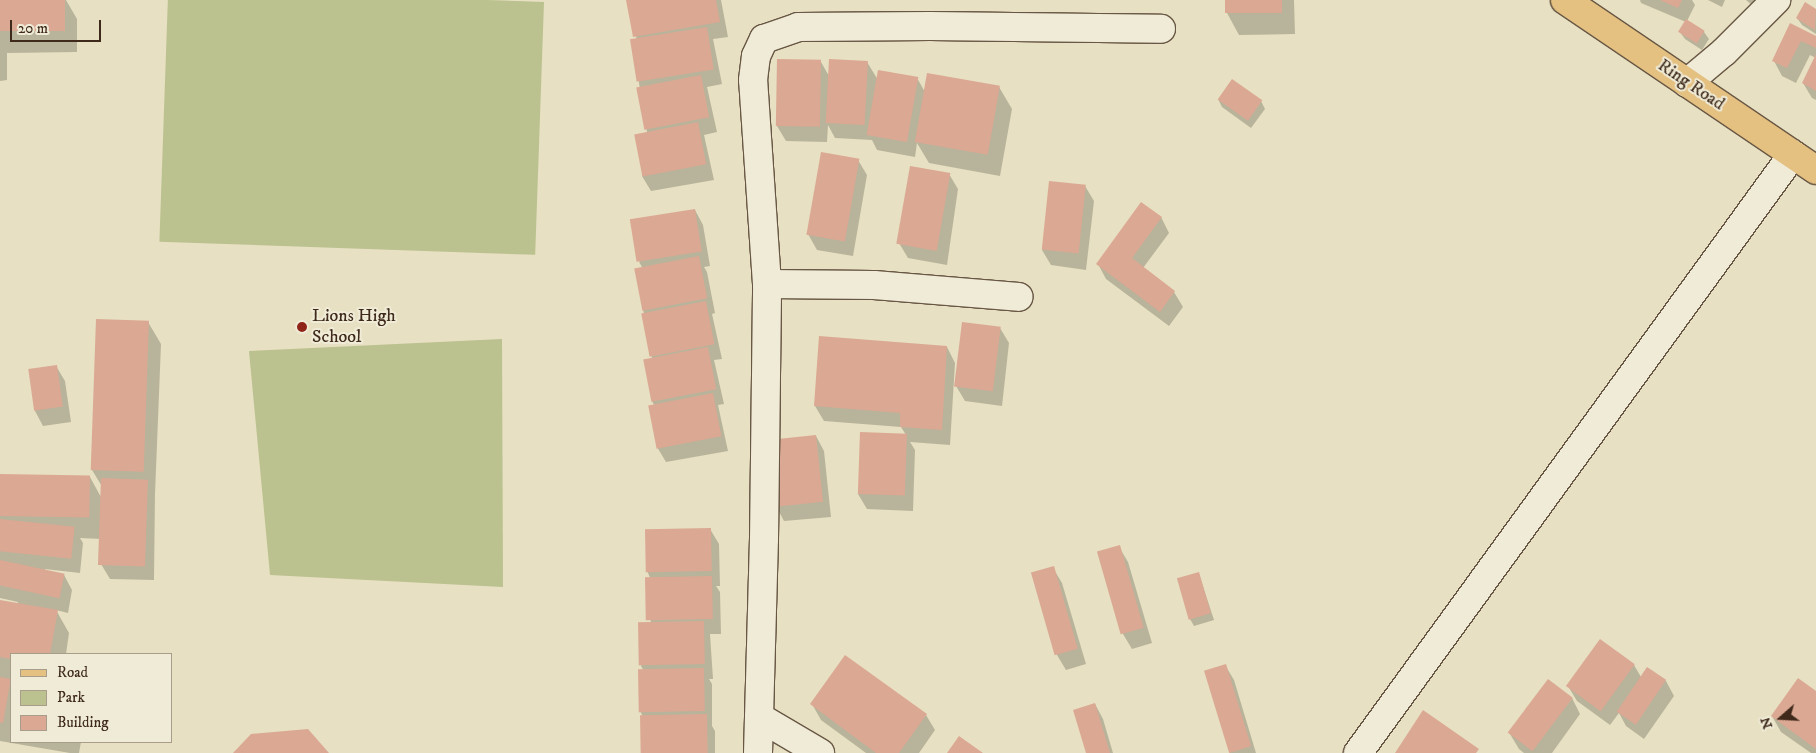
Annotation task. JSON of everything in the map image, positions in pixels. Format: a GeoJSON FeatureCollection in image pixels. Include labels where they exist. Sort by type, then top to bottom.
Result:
{"type":"FeatureCollection","features":[{"type":"Feature","properties":{"kind":"main road","name":"Ring Road"},"geometry":{"type":"LineString","coordinates":[[1565,0],[1816,170]]}},
{"type":"Feature","properties":{"kind":"street"},"geometry":{"type":"LineString","coordinates":[[1687,83],[1724,52],[1776,0]]}},
{"type":"Feature","properties":{"kind":"street"},"geometry":{"type":"LineString","coordinates":[[758,753],[764,539],[767,284],[753,80],[756,56],[764,39],[798,27],[930,26],[1161,29]]}},
{"type":"Feature","properties":{"kind":"street"},"geometry":{"type":"LineString","coordinates":[[1358,753],[1792,154]]}},
{"type":"Feature","properties":{"kind":"street"},"geometry":{"type":"LineString","coordinates":[[767,284],[874,286],[1019,297]]}},
{"type":"Feature","properties":{"kind":"street"},"geometry":{"type":"LineString","coordinates":[[759,717],[820,753]]}},
{"type":"Feature","properties":{"kind":"green space"},"geometry":{"type":"Polygon","coordinates":[[[168,0],[487,0],[544,2],[535,255],[159,242],[168,0]]]}},
{"type":"Feature","properties":{"kind":"green space"},"geometry":{"type":"Polygon","coordinates":[[[502,339],[503,587],[270,575],[249,351],[502,339]]]}},
{"type":"Feature","properties":{"kind":"building"},"geometry":{"type":"Polygon","coordinates":[[[0,0],[65,0],[65,31],[0,31],[0,0]]]}},
{"type":"Feature","properties":{"kind":"building"},"geometry":{"type":"Polygon","coordinates":[[[626,0],[716,0],[720,22],[633,37],[626,0]]]}},
{"type":"Feature","properties":{"kind":"building"},"geometry":{"type":"Polygon","coordinates":[[[1225,0],[1282,0],[1282,13],[1225,13],[1225,0]]]}},
{"type":"Feature","properties":{"kind":"building"},"geometry":{"type":"Polygon","coordinates":[[[1660,0],[1682,0],[1678,8],[1660,0]]]}},
{"type":"Feature","properties":{"kind":"building"},"geometry":{"type":"Polygon","coordinates":[[[1805,2],[1816,9],[1815,30],[1796,18],[1805,2]]]}},
{"type":"Feature","properties":{"kind":"building"},"geometry":{"type":"Polygon","coordinates":[[[1686,19],[1705,31],[1697,43],[1678,32],[1686,19]]]}},
{"type":"Feature","properties":{"kind":"building"},"geometry":{"type":"Polygon","coordinates":[[[1790,23],[1816,36],[1816,48],[1801,41],[1787,68],[1772,61],[1790,23]]]}},
{"type":"Feature","properties":{"kind":"building"},"geometry":{"type":"Polygon","coordinates":[[[707,27],[714,69],[637,82],[630,39],[707,27]]]}},
{"type":"Feature","properties":{"kind":"building"},"geometry":{"type":"Polygon","coordinates":[[[1816,54],[1816,91],[1802,83],[1816,54]]]}},
{"type":"Feature","properties":{"kind":"building"},"geometry":{"type":"Polygon","coordinates":[[[777,59],[821,60],[820,127],[776,126],[777,59]]]}},
{"type":"Feature","properties":{"kind":"building"},"geometry":{"type":"Polygon","coordinates":[[[829,59],[868,61],[865,125],[826,123],[829,59]]]}},
{"type":"Feature","properties":{"kind":"building"},"geometry":{"type":"Polygon","coordinates":[[[878,70],[918,77],[907,142],[867,135],[878,70]]]}},
{"type":"Feature","properties":{"kind":"building"},"geometry":{"type":"Polygon","coordinates":[[[927,73],[1000,86],[988,155],[915,142],[927,73]]]}},
{"type":"Feature","properties":{"kind":"building"},"geometry":{"type":"Polygon","coordinates":[[[701,75],[709,117],[644,130],[636,88],[701,75]]]}},
{"type":"Feature","properties":{"kind":"building"},"geometry":{"type":"Polygon","coordinates":[[[1232,79],[1262,100],[1248,121],[1218,99],[1232,79]]]}},
{"type":"Feature","properties":{"kind":"building"},"geometry":{"type":"Polygon","coordinates":[[[698,122],[706,164],[642,177],[634,134],[698,122]]]}},
{"type":"Feature","properties":{"kind":"building"},"geometry":{"type":"Polygon","coordinates":[[[821,152],[859,159],[845,241],[806,235],[821,152]]]}},
{"type":"Feature","properties":{"kind":"building"},"geometry":{"type":"Polygon","coordinates":[[[910,166],[950,173],[937,251],[896,244],[910,166]]]}},
{"type":"Feature","properties":{"kind":"building"},"geometry":{"type":"Polygon","coordinates":[[[1049,181],[1086,185],[1079,253],[1042,250],[1049,181]]]}},
{"type":"Feature","properties":{"kind":"building"},"geometry":{"type":"Polygon","coordinates":[[[1141,202],[1162,217],[1132,258],[1175,291],[1160,312],[1096,264],[1141,202]]]}},
{"type":"Feature","properties":{"kind":"building"},"geometry":{"type":"Polygon","coordinates":[[[695,209],[702,251],[637,262],[630,219],[695,209]]]}},
{"type":"Feature","properties":{"kind":"building"},"geometry":{"type":"Polygon","coordinates":[[[699,256],[707,298],[642,311],[634,269],[699,256]]]}},
{"type":"Feature","properties":{"kind":"building"},"geometry":{"type":"Polygon","coordinates":[[[706,301],[714,344],[650,357],[641,314],[706,301]]]}},
{"type":"Feature","properties":{"kind":"building"},"geometry":{"type":"Polygon","coordinates":[[[96,319],[149,321],[144,472],[91,470],[96,319]]]}},
{"type":"Feature","properties":{"kind":"building"},"geometry":{"type":"Polygon","coordinates":[[[962,322],[1001,327],[993,391],[954,387],[962,322]]]}},
{"type":"Feature","properties":{"kind":"building"},"geometry":{"type":"Polygon","coordinates":[[[819,336],[947,346],[942,430],[900,427],[900,413],[814,406],[819,336]]]}},
{"type":"Feature","properties":{"kind":"building"},"geometry":{"type":"Polygon","coordinates":[[[708,347],[716,389],[651,402],[643,360],[708,347]]]}},
{"type":"Feature","properties":{"kind":"building"},"geometry":{"type":"Polygon","coordinates":[[[57,365],[63,407],[34,411],[28,369],[57,365]]]}},
{"type":"Feature","properties":{"kind":"building"},"geometry":{"type":"Polygon","coordinates":[[[713,393],[721,436],[657,449],[648,406],[713,393]]]}},
{"type":"Feature","properties":{"kind":"building"},"geometry":{"type":"Polygon","coordinates":[[[860,432],[907,434],[905,496],[858,494],[860,432]]]}},
{"type":"Feature","properties":{"kind":"building"},"geometry":{"type":"Polygon","coordinates":[[[816,435],[823,502],[775,507],[768,440],[816,435]]]}},
{"type":"Feature","properties":{"kind":"building"},"geometry":{"type":"Polygon","coordinates":[[[0,474],[90,476],[89,518],[0,516],[0,474]]]}},
{"type":"Feature","properties":{"kind":"building"},"geometry":{"type":"Polygon","coordinates":[[[101,478],[148,480],[145,567],[98,565],[101,478]]]}},
{"type":"Feature","properties":{"kind":"building"},"geometry":{"type":"Polygon","coordinates":[[[0,519],[75,527],[71,559],[0,551],[0,519]]]}},
{"type":"Feature","properties":{"kind":"building"},"geometry":{"type":"Polygon","coordinates":[[[711,528],[712,571],[646,572],[645,529],[711,528]]]}},
{"type":"Feature","properties":{"kind":"building"},"geometry":{"type":"Polygon","coordinates":[[[1120,545],[1144,628],[1121,634],[1097,552],[1120,545]]]}},
{"type":"Feature","properties":{"kind":"building"},"geometry":{"type":"Polygon","coordinates":[[[0,560],[65,574],[59,598],[0,586],[0,560]]]}},
{"type":"Feature","properties":{"kind":"building"},"geometry":{"type":"Polygon","coordinates":[[[1054,566],[1078,649],[1055,655],[1031,573],[1054,566]]]}},
{"type":"Feature","properties":{"kind":"building"},"geometry":{"type":"Polygon","coordinates":[[[1199,572],[1211,613],[1189,620],[1177,578],[1199,572]]]}},
{"type":"Feature","properties":{"kind":"building"},"geometry":{"type":"Polygon","coordinates":[[[712,576],[713,619],[646,620],[645,577],[712,576]]]}},
{"type":"Feature","properties":{"kind":"building"},"geometry":{"type":"Polygon","coordinates":[[[0,600],[58,610],[50,653],[10,653],[10,659],[0,657],[0,600]]]}},
{"type":"Feature","properties":{"kind":"building"},"geometry":{"type":"Polygon","coordinates":[[[704,621],[705,664],[639,665],[638,622],[704,621]]]}},
{"type":"Feature","properties":{"kind":"building"},"geometry":{"type":"Polygon","coordinates":[[[1600,639],[1635,664],[1601,711],[1566,686],[1600,639]]]}},
{"type":"Feature","properties":{"kind":"building"},"geometry":{"type":"Polygon","coordinates":[[[845,655],[927,714],[899,753],[876,753],[810,704],[845,655]]]}},
{"type":"Feature","properties":{"kind":"building"},"geometry":{"type":"Polygon","coordinates":[[[1226,664],[1251,746],[1229,753],[1204,671],[1226,664]]]}},
{"type":"Feature","properties":{"kind":"building"},"geometry":{"type":"Polygon","coordinates":[[[1647,667],[1666,680],[1636,725],[1617,712],[1647,667]]]}},
{"type":"Feature","properties":{"kind":"building"},"geometry":{"type":"Polygon","coordinates":[[[704,668],[705,711],[639,712],[638,669],[704,668]]]}},
{"type":"Feature","properties":{"kind":"building"},"geometry":{"type":"Polygon","coordinates":[[[0,677],[10,679],[3,723],[0,723],[0,677]]]}},
{"type":"Feature","properties":{"kind":"building"},"geometry":{"type":"Polygon","coordinates":[[[1798,678],[1816,691],[1816,749],[1771,716],[1798,678]]]}},
{"type":"Feature","properties":{"kind":"building"},"geometry":{"type":"Polygon","coordinates":[[[1548,679],[1573,698],[1532,751],[1508,733],[1548,679]]]}},
{"type":"Feature","properties":{"kind":"building"},"geometry":{"type":"Polygon","coordinates":[[[1095,703],[1110,753],[1086,753],[1073,710],[1095,703]]]}},
{"type":"Feature","properties":{"kind":"building"},"geometry":{"type":"Polygon","coordinates":[[[1423,710],[1479,749],[1476,753],[1395,753],[1423,710]]]}},
{"type":"Feature","properties":{"kind":"building"},"geometry":{"type":"Polygon","coordinates":[[[707,714],[708,753],[641,753],[640,715],[707,714]]]}},
{"type":"Feature","properties":{"kind":"building"},"geometry":{"type":"Polygon","coordinates":[[[308,729],[329,753],[233,753],[251,734],[308,729]]]}},
{"type":"Feature","properties":{"kind":"building"},"geometry":{"type":"Polygon","coordinates":[[[959,736],[983,753],[947,753],[959,736]]]}},
{"type":"Feature","properties":{"kind":"place","name":"Lions High School"},"geometry":{"type":"Point","coordinates":[302,327]}}]}
